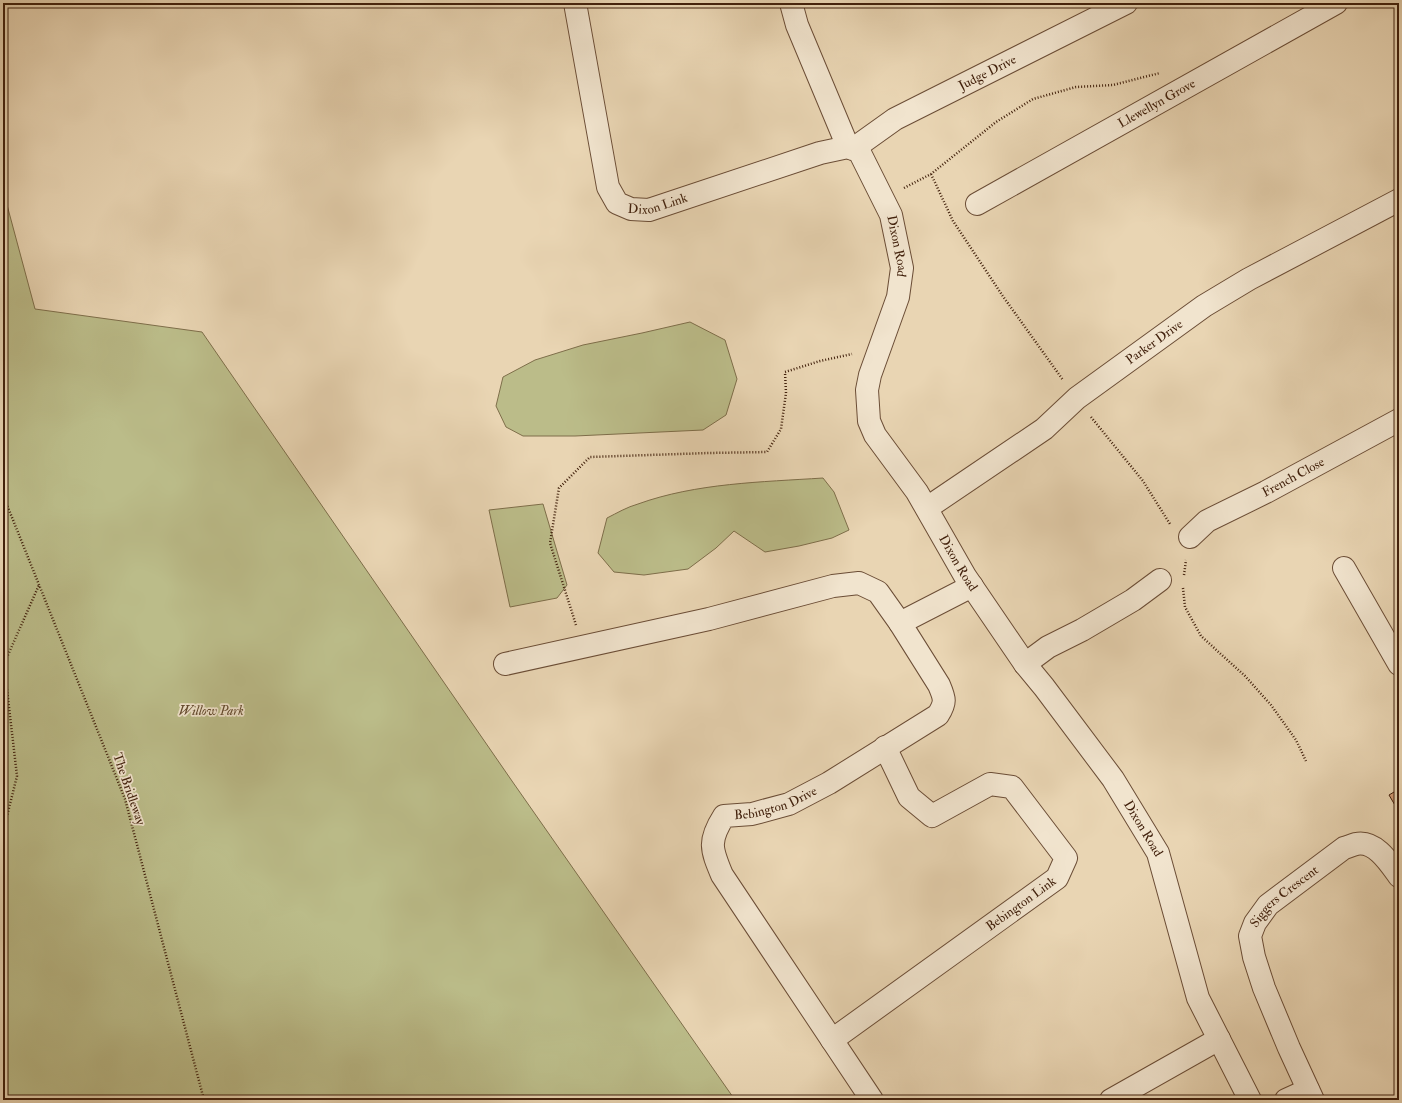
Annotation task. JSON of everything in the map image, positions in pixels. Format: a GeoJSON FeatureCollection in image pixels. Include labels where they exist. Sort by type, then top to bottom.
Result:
{"type":"FeatureCollection","features":[{"type":"Feature","properties":{"kind":"street","name":"Dixon Link"},"geometry":{"type":"LineString","coordinates":[[575,3],[608,187],[617,203],[631,209],[649,210],[820,153],[851,148]]}},
{"type":"Feature","properties":{"kind":"street","name":"Dixon Road"},"geometry":{"type":"LineString","coordinates":[[791,3],[797,25],[851,148],[859,152],[861,155],[891,215],[902,268],[898,297],[870,375],[868,390],[869,421],[875,435],[927,508],[964,576],[1025,664],[1113,779],[1158,853],[1198,998],[1250,1100]]}},
{"type":"Feature","properties":{"kind":"street","name":"Judge Drive"},"geometry":{"type":"LineString","coordinates":[[851,148],[894,119],[1126,3]]}},
{"type":"Feature","properties":{"kind":"street","name":"Llewellyn Grove"},"geometry":{"type":"LineString","coordinates":[[977,204],[1336,3]]}},
{"type":"Feature","properties":{"kind":"street","name":"Parker Drive"},"geometry":{"type":"LineString","coordinates":[[927,508],[1044,429],[1077,398],[1204,306],[1248,279],[1399,200]]}},
{"type":"Feature","properties":{"kind":"street","name":"French Close"},"geometry":{"type":"LineString","coordinates":[[1182,533],[1266,492],[1399,420]]}},
{"type":"Feature","properties":{"kind":"street"},"geometry":{"type":"LineString","coordinates":[[1344,568],[1399,664]]}},
{"type":"Feature","properties":{"kind":"street"},"geometry":{"type":"LineString","coordinates":[[1025,664],[1048,647],[1082,630],[1133,600],[1160,580]]}},
{"type":"Feature","properties":{"kind":"street","name":"Bebington Drive"},"geometry":{"type":"LineString","coordinates":[[506,664],[709,619],[833,586],[860,583],[878,592],[900,623],[939,685],[943,696],[944,705],[938,715],[829,783],[788,804],[752,814],[724,816],[712,839],[713,855],[722,875],[872,1100]]}},
{"type":"Feature","properties":{"kind":"street"},"geometry":{"type":"LineString","coordinates":[[900,623],[972,586]]}},
{"type":"Feature","properties":{"kind":"street","name":"Bebington Link"},"geometry":{"type":"LineString","coordinates":[[832,1040],[1057,878],[1066,858],[1012,787],[990,784],[932,816],[909,797],[885,747]]}},
{"type":"Feature","properties":{"kind":"street","name":"Siggers Crescent"},"geometry":{"type":"LineString","coordinates":[[1286,1100],[1311,1095],[1289,1048],[1262,982],[1254,957],[1250,936],[1255,923],[1268,905],[1344,848],[1357,844],[1367,844],[1376,848],[1399,876]]}},
{"type":"Feature","properties":{"kind":"street"},"geometry":{"type":"LineString","coordinates":[[1111,1100],[1219,1039]]}},
{"type":"Feature","properties":{"kind":"path"},"geometry":{"type":"LineString","coordinates":[[883,200],[931,174],[996,122],[1033,99],[1076,87],[1113,85],[1162,72]]}},
{"type":"Feature","properties":{"kind":"path"},"geometry":{"type":"LineString","coordinates":[[931,174],[953,221],[1002,295],[1098,427],[1143,481],[1166,517],[1182,533],[1184,579]]}},
{"type":"Feature","properties":{"kind":"path"},"geometry":{"type":"LineString","coordinates":[[582,647],[550,543],[559,488],[590,457],[767,452],[782,429],[786,393],[785,372],[820,361],[880,349]]}},
{"type":"Feature","properties":{"kind":"path","name":"The Bridleway"},"geometry":{"type":"LineString","coordinates":[[3,495],[125,799],[204,1100]]}},
{"type":"Feature","properties":{"kind":"path"},"geometry":{"type":"LineString","coordinates":[[3,832],[17,776],[4,664],[39,585]]}},
{"type":"Feature","properties":{"kind":"path"},"geometry":{"type":"LineString","coordinates":[[1182,586],[1185,607],[1201,636],[1245,676],[1271,705],[1296,740],[1306,761]]}},
{"type":"Feature","properties":{"kind":"green space","name":"Willow Park"},"geometry":{"type":"Polygon","coordinates":[[[3,190],[35,309],[202,332],[512,781],[735,1100],[3,1100],[3,190]]]}},
{"type":"Feature","properties":{"kind":"green space"},"geometry":{"type":"Polygon","coordinates":[[[690,322],[725,340],[737,379],[726,415],[703,430],[575,436],[523,436],[506,427],[496,406],[503,377],[535,360],[583,345],[690,322]]]}},
{"type":"Feature","properties":{"kind":"green space"},"geometry":{"type":"Polygon","coordinates":[[[823,478],[834,492],[849,530],[832,538],[765,552],[734,531],[716,548],[688,569],[644,575],[614,572],[598,553],[607,518],[634,505],[660,497],[706,488],[753,482],[823,478]]]}},
{"type":"Feature","properties":{"kind":"green space"},"geometry":{"type":"Polygon","coordinates":[[[543,504],[567,585],[557,598],[510,607],[489,510],[543,504]]]}},
{"type":"Feature","properties":{"kind":"building"},"geometry":{"type":"Polygon","coordinates":[[[1399,789],[1399,812],[1389,795],[1399,789]]]}}]}
